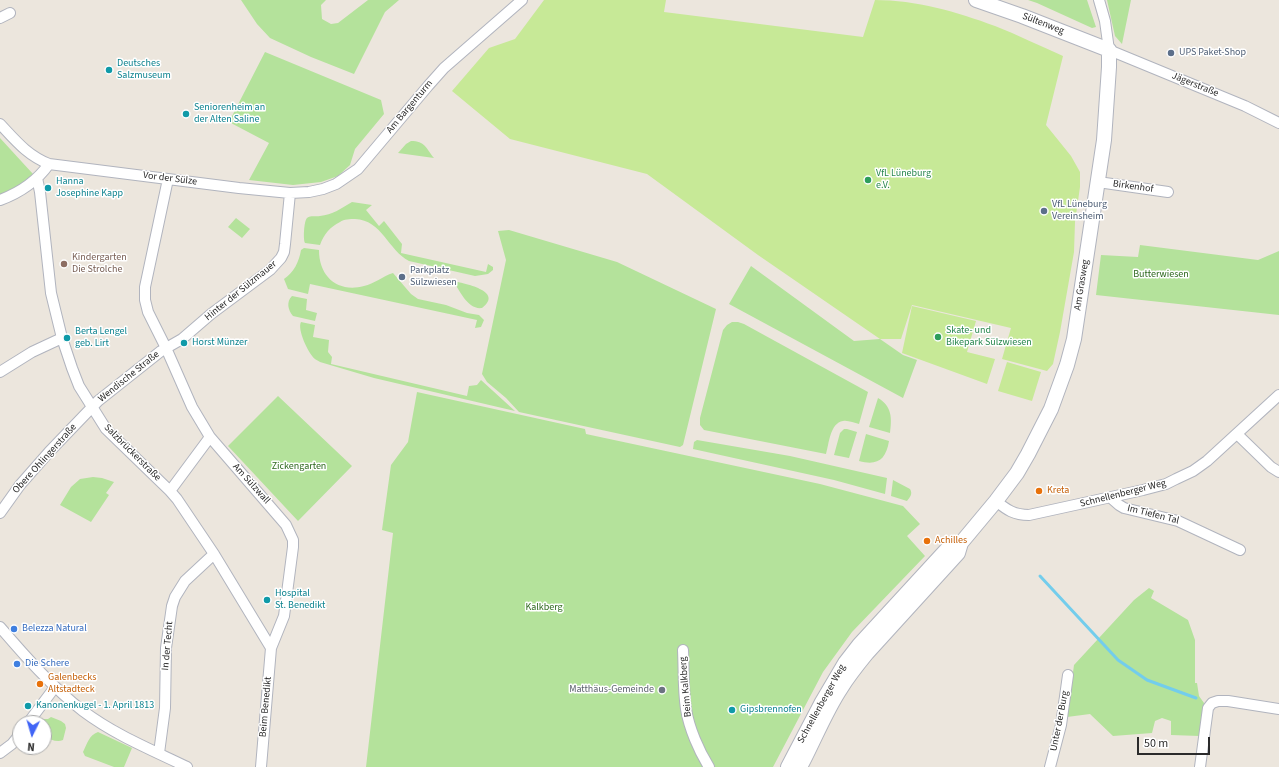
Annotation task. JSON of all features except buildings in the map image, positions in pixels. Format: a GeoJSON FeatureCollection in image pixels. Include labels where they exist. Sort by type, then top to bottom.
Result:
{"type":"FeatureCollection","features":[{"type":"Feature","properties":{"kind":"main road","name":"Sültenweg"},"geometry":{"type":"LineString","coordinates":[[976,0],[1022,16],[1109,50]]}},
{"type":"Feature","properties":{"kind":"main road","name":"Am Grasweg"},"geometry":{"type":"LineString","coordinates":[[996,501],[1016,473],[1040,433],[1051,409],[1067,365],[1075,332],[1104,140],[1109,50]]}},
{"type":"Feature","properties":{"kind":"main road","name":"Schnellenberger Weg"},"geometry":{"type":"LineString","coordinates":[[800,767],[831,705],[854,669],[958,553],[960,543],[996,501]]}},
{"type":"Feature","properties":{"kind":"main road","name":"Schnellenberger Weg"},"geometry":{"type":"LineString","coordinates":[[788,767],[825,696],[859,645],[950,546],[960,543]]}},
{"type":"Feature","properties":{"kind":"street","name":"Am Bargenturm"},"geometry":{"type":"LineString","coordinates":[[290,193],[323,190],[336,184],[358,169],[444,68],[522,0]]}},
{"type":"Feature","properties":{"kind":"street"},"geometry":{"type":"LineString","coordinates":[[1099,0],[1105,21],[1109,50]]}},
{"type":"Feature","properties":{"kind":"street"},"geometry":{"type":"LineString","coordinates":[[0,18],[10,13]]}},
{"type":"Feature","properties":{"kind":"street","name":"Jägerstraße"},"geometry":{"type":"LineString","coordinates":[[1109,50],[1245,106],[1279,123]]}},
{"type":"Feature","properties":{"kind":"street"},"geometry":{"type":"LineString","coordinates":[[0,124],[22,148],[49,164],[42,174],[24,188],[0,200]]}},
{"type":"Feature","properties":{"kind":"street","name":"Vor der Sülze"},"geometry":{"type":"LineString","coordinates":[[49,164],[290,193]]}},
{"type":"Feature","properties":{"kind":"street","name":"Salzbrückerstraße"},"geometry":{"type":"LineString","coordinates":[[37,178],[40,192],[51,293],[62,338],[80,386],[106,429],[177,499],[214,554]]}},
{"type":"Feature","properties":{"kind":"street"},"geometry":{"type":"LineString","coordinates":[[168,178],[145,287],[145,300],[148,312],[166,348],[192,407],[210,437],[170,491]]}},
{"type":"Feature","properties":{"kind":"street","name":"Birkenhof"},"geometry":{"type":"LineString","coordinates":[[1098,182],[1168,192]]}},
{"type":"Feature","properties":{"kind":"street","name":"Hinter der Sülzmauer"},"geometry":{"type":"LineString","coordinates":[[166,348],[182,339],[211,314],[270,270],[281,258],[284,252],[290,193]]}},
{"type":"Feature","properties":{"kind":"street"},"geometry":{"type":"LineString","coordinates":[[0,372],[32,352],[62,338]]}},
{"type":"Feature","properties":{"kind":"street","name":"Wendische Straße"},"geometry":{"type":"LineString","coordinates":[[92,407],[166,348]]}},
{"type":"Feature","properties":{"kind":"street","name":"Schnellenberger Weg"},"geometry":{"type":"LineString","coordinates":[[996,501],[1008,511],[1020,515],[1029,515],[1111,498],[1166,484],[1193,471],[1207,461],[1279,395]]}},
{"type":"Feature","properties":{"kind":"street","name":"Obere Ohlingerstraße"},"geometry":{"type":"LineString","coordinates":[[0,513],[20,484],[92,407]]}},
{"type":"Feature","properties":{"kind":"street"},"geometry":{"type":"LineString","coordinates":[[1237,434],[1271,467],[1279,472]]}},
{"type":"Feature","properties":{"kind":"street","name":"Am Sülzwall"},"geometry":{"type":"LineString","coordinates":[[210,437],[286,525],[290,533]]}},
{"type":"Feature","properties":{"kind":"street","name":"Im Tiefen Tal"},"geometry":{"type":"LineString","coordinates":[[1111,498],[1124,508],[1178,521],[1240,550]]}},
{"type":"Feature","properties":{"kind":"street","name":"Beim Benedikt"},"geometry":{"type":"LineString","coordinates":[[261,764],[271,648],[286,609],[293,547],[293,540],[290,533]]}},
{"type":"Feature","properties":{"kind":"street"},"geometry":{"type":"LineString","coordinates":[[214,554],[271,648]]}},
{"type":"Feature","properties":{"kind":"street","name":"In der Techt"},"geometry":{"type":"LineString","coordinates":[[159,753],[165,708],[166,648],[172,606],[175,597],[185,581],[214,554]]}},
{"type":"Feature","properties":{"kind":"street"},"geometry":{"type":"LineString","coordinates":[[0,627],[55,687],[83,711],[104,726],[132,741],[188,767]]}},
{"type":"Feature","properties":{"kind":"street","name":"Beim Kalkberg"},"geometry":{"type":"LineString","coordinates":[[683,650],[686,709],[696,741],[709,767]]}},
{"type":"Feature","properties":{"kind":"street","name":"Unter der Burg"},"geometry":{"type":"LineString","coordinates":[[1050,767],[1061,725],[1068,675]]}},
{"type":"Feature","properties":{"kind":"street"},"geometry":{"type":"LineString","coordinates":[[34,715],[55,687]]}},
{"type":"Feature","properties":{"kind":"street"},"geometry":{"type":"LineString","coordinates":[[1200,767],[1208,708],[1212,703],[1218,700],[1279,709]]}},
{"type":"Feature","properties":{"kind":"green space"},"geometry":{"type":"Polygon","coordinates":[[[241,0],[326,0],[321,5],[322,19],[331,24],[338,23],[368,0],[399,0],[385,12],[354,74],[311,57],[270,38],[257,24],[241,0]]]}},
{"type":"Feature","properties":{"kind":"green space","name":"VfL Lüneburg e.V."},"geometry":{"type":"Polygon","coordinates":[[[544,0],[666,0],[664,12],[863,37],[875,0],[906,2],[936,8],[981,21],[1063,56],[1046,125],[1071,156],[1080,172],[1080,187],[1075,222],[1074,252],[1053,364],[1047,371],[1002,359],[1011,328],[912,305],[901,339],[880,339],[758,255],[647,174],[510,139],[452,91],[489,48],[515,39],[544,0]]]}},
{"type":"Feature","properties":{"kind":"green space"},"geometry":{"type":"Polygon","coordinates":[[[1028,0],[1087,0],[1096,27],[1092,28],[1028,0]]]}},
{"type":"Feature","properties":{"kind":"green space"},"geometry":{"type":"Polygon","coordinates":[[[1107,0],[1131,0],[1122,44],[1115,36],[1107,0]]]}},
{"type":"Feature","properties":{"kind":"green space"},"geometry":{"type":"Polygon","coordinates":[[[265,52],[381,100],[384,114],[355,149],[350,165],[338,176],[321,182],[293,185],[249,180],[269,143],[229,122],[265,52]]]}},
{"type":"Feature","properties":{"kind":"green space"},"geometry":{"type":"Polygon","coordinates":[[[0,138],[33,174],[31,179],[0,197],[0,138]]]}},
{"type":"Feature","properties":{"kind":"green space"},"geometry":{"type":"Polygon","coordinates":[[[411,141],[416,141],[422,144],[434,158],[398,153],[411,141]]]}},
{"type":"Feature","properties":{"kind":"green space"},"geometry":{"type":"Polygon","coordinates":[[[352,202],[372,205],[366,210],[379,226],[384,221],[402,244],[401,253],[486,272],[488,264],[493,267],[493,270],[488,274],[475,276],[409,261],[396,250],[372,224],[355,219],[343,220],[333,226],[325,234],[320,245],[305,243],[304,230],[307,218],[329,214],[352,202]]]}},
{"type":"Feature","properties":{"kind":"green space"},"geometry":{"type":"Polygon","coordinates":[[[236,218],[250,229],[242,238],[228,227],[236,218]]]}},
{"type":"Feature","properties":{"kind":"green space"},"geometry":{"type":"Polygon","coordinates":[[[509,230],[617,262],[716,309],[683,445],[680,447],[519,412],[506,398],[487,382],[482,374],[506,260],[498,231],[509,230]]]}},
{"type":"Feature","properties":{"kind":"green space","name":"Butterwiesen"},"geometry":{"type":"Polygon","coordinates":[[[1140,245],[1258,260],[1279,251],[1279,315],[1096,295],[1101,255],[1138,257],[1140,245]]]}},
{"type":"Feature","properties":{"kind":"green space"},"geometry":{"type":"Polygon","coordinates":[[[304,248],[319,250],[322,268],[326,275],[338,285],[355,288],[371,284],[393,273],[411,294],[418,299],[446,305],[467,313],[479,315],[484,320],[481,327],[475,328],[477,320],[310,284],[308,294],[288,289],[284,279],[293,270],[299,259],[301,250],[304,248]]]}},
{"type":"Feature","properties":{"kind":"green space"},"geometry":{"type":"Polygon","coordinates":[[[751,266],[854,341],[880,339],[903,355],[917,360],[903,398],[729,304],[751,266]]]}},
{"type":"Feature","properties":{"kind":"green space"},"geometry":{"type":"Polygon","coordinates":[[[453,281],[480,289],[489,297],[488,302],[482,308],[473,306],[465,299],[453,281]]]}},
{"type":"Feature","properties":{"kind":"green space"},"geometry":{"type":"Polygon","coordinates":[[[292,296],[307,299],[306,310],[317,313],[315,321],[293,316],[288,306],[292,296]]]}},
{"type":"Feature","properties":{"kind":"green space","name":"Skate- und Bikepark Sülzwiesen"},"geometry":{"type":"Polygon","coordinates":[[[912,306],[976,321],[967,352],[995,359],[987,384],[902,353],[912,306]]]}},
{"type":"Feature","properties":{"kind":"green space"},"geometry":{"type":"Polygon","coordinates":[[[301,322],[315,325],[313,337],[329,340],[328,352],[332,357],[331,364],[467,396],[469,386],[477,385],[481,380],[515,411],[374,378],[320,362],[312,356],[306,347],[300,325],[301,322]]]}},
{"type":"Feature","properties":{"kind":"green space"},"geometry":{"type":"Polygon","coordinates":[[[732,322],[744,324],[868,392],[859,424],[843,421],[835,426],[831,434],[826,454],[704,430],[700,425],[700,418],[723,330],[732,322]]]}},
{"type":"Feature","properties":{"kind":"green space"},"geometry":{"type":"Polygon","coordinates":[[[1007,362],[1041,372],[1032,401],[998,391],[1007,362]]]}},
{"type":"Feature","properties":{"kind":"green space","name":"Kalkberg"},"geometry":{"type":"Polygon","coordinates":[[[417,392],[585,429],[586,434],[820,484],[903,506],[920,524],[907,536],[925,556],[852,632],[823,672],[773,767],[366,767],[393,533],[382,530],[391,465],[408,442],[417,392]]]}},
{"type":"Feature","properties":{"kind":"green space","name":"Zickengarten"},"geometry":{"type":"Polygon","coordinates":[[[278,396],[352,466],[298,521],[228,446],[278,396]]]}},
{"type":"Feature","properties":{"kind":"green space"},"geometry":{"type":"Polygon","coordinates":[[[878,398],[883,401],[890,413],[890,433],[869,427],[878,398]]]}},
{"type":"Feature","properties":{"kind":"green space"},"geometry":{"type":"Polygon","coordinates":[[[844,429],[857,432],[849,458],[834,455],[840,433],[844,429]]]}},
{"type":"Feature","properties":{"kind":"green space"},"geometry":{"type":"Polygon","coordinates":[[[866,434],[889,441],[886,453],[876,462],[871,463],[859,461],[866,434]]]}},
{"type":"Feature","properties":{"kind":"green space"},"geometry":{"type":"Polygon","coordinates":[[[697,440],[790,456],[887,478],[885,494],[834,480],[693,449],[694,442],[697,440]]]}},
{"type":"Feature","properties":{"kind":"green space"},"geometry":{"type":"Polygon","coordinates":[[[93,477],[114,482],[106,493],[109,495],[91,522],[60,505],[71,487],[80,479],[93,477]]]}},
{"type":"Feature","properties":{"kind":"green space"},"geometry":{"type":"Polygon","coordinates":[[[893,480],[910,489],[911,494],[907,501],[891,496],[893,480]]]}},
{"type":"Feature","properties":{"kind":"green space"},"geometry":{"type":"Polygon","coordinates":[[[1149,588],[1154,591],[1151,598],[1188,620],[1195,640],[1195,683],[1197,683],[1199,696],[1204,703],[1200,736],[1171,735],[1171,721],[1162,718],[1155,721],[1152,733],[1113,736],[1090,714],[1067,717],[1074,665],[1134,600],[1149,588]]]}},
{"type":"Feature","properties":{"kind":"green space"},"geometry":{"type":"Polygon","coordinates":[[[52,717],[65,724],[66,728],[63,740],[56,741],[52,740],[52,717]]]}},
{"type":"Feature","properties":{"kind":"green space"},"geometry":{"type":"Polygon","coordinates":[[[98,732],[132,748],[124,767],[114,767],[85,756],[83,752],[89,740],[92,735],[98,732]]]}},
{"type":"Feature","properties":{"kind":"waterway"},"geometry":{"type":"LineString","coordinates":[[1040,576],[1118,660],[1147,680],[1196,698]]}},
{"type":"Feature","properties":{"kind":"place","name":"UPS Paket-Shop"},"geometry":{"type":"Point","coordinates":[1171,53]}},
{"type":"Feature","properties":{"kind":"place","name":"Deutsches Salzmuseum"},"geometry":{"type":"Point","coordinates":[109,70]}},
{"type":"Feature","properties":{"kind":"place","name":"Seniorenheim an der Alten Saline"},"geometry":{"type":"Point","coordinates":[186,114]}},
{"type":"Feature","properties":{"kind":"place","name":"VfL Lüneburg e.V."},"geometry":{"type":"Point","coordinates":[868,180]}},
{"type":"Feature","properties":{"kind":"place","name":"Hanna Josephine Kapp"},"geometry":{"type":"Point","coordinates":[48,188]}},
{"type":"Feature","properties":{"kind":"place","name":"VfL Lüneburg Vereinsheim"},"geometry":{"type":"Point","coordinates":[1044,211]}},
{"type":"Feature","properties":{"kind":"place","name":"Kindergarten Die Strolche"},"geometry":{"type":"Point","coordinates":[64,264]}},
{"type":"Feature","properties":{"kind":"place","name":"Parkplatz Sülzwiesen"},"geometry":{"type":"Point","coordinates":[402,277]}},
{"type":"Feature","properties":{"kind":"place","name":"Skate- und Bikepark Sülzwiesen"},"geometry":{"type":"Point","coordinates":[938,337]}},
{"type":"Feature","properties":{"kind":"place","name":"Berta Lengel geb. Lirt"},"geometry":{"type":"Point","coordinates":[67,338]}},
{"type":"Feature","properties":{"kind":"place","name":"Horst Münzer"},"geometry":{"type":"Point","coordinates":[184,343]}},
{"type":"Feature","properties":{"kind":"place","name":"Kreta"},"geometry":{"type":"Point","coordinates":[1039,491]}},
{"type":"Feature","properties":{"kind":"place","name":"Achilles"},"geometry":{"type":"Point","coordinates":[927,541]}},
{"type":"Feature","properties":{"kind":"place","name":"Hospital St. Benedikt"},"geometry":{"type":"Point","coordinates":[267,600]}},
{"type":"Feature","properties":{"kind":"place","name":"Belezza Natural"},"geometry":{"type":"Point","coordinates":[14,629]}},
{"type":"Feature","properties":{"kind":"place","name":"Die Schere"},"geometry":{"type":"Point","coordinates":[17,664]}},
{"type":"Feature","properties":{"kind":"place","name":"Galenbecks Altstadteck"},"geometry":{"type":"Point","coordinates":[40,684]}},
{"type":"Feature","properties":{"kind":"place","name":"Matthäus-Gemeinde"},"geometry":{"type":"Point","coordinates":[662,690]}},
{"type":"Feature","properties":{"kind":"place","name":"Kanonenkugel - 1. April 1813"},"geometry":{"type":"Point","coordinates":[28,706]}},
{"type":"Feature","properties":{"kind":"place","name":"Gipsbrennofen"},"geometry":{"type":"Point","coordinates":[732,710]}}]}
